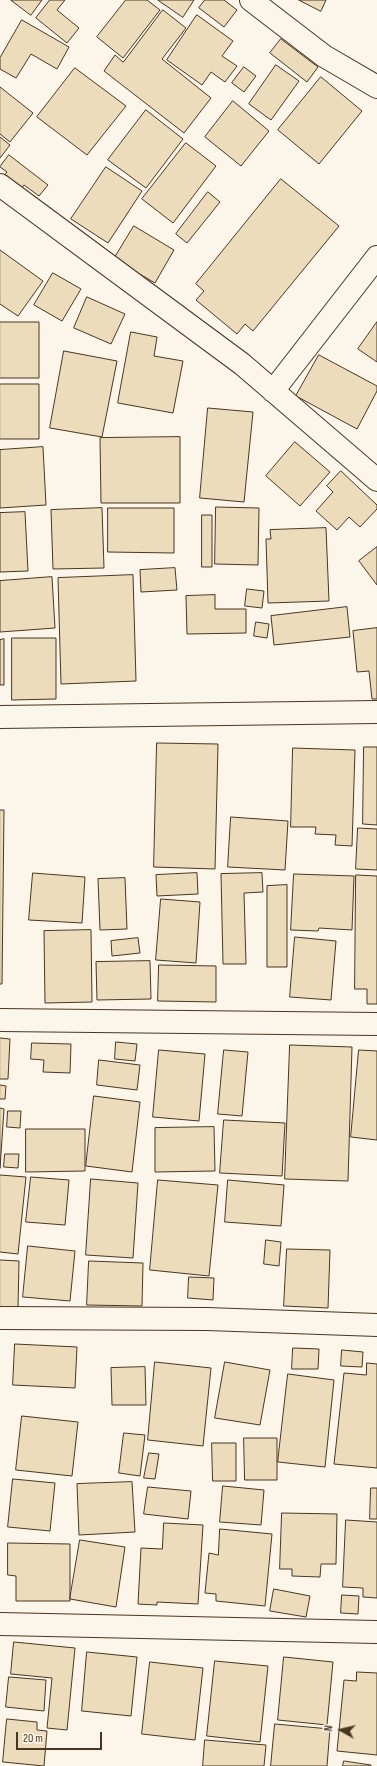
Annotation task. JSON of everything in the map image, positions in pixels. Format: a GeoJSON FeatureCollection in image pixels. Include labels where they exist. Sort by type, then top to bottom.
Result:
{"type":"FeatureCollection","features":[{"type":"Feature","properties":{"kind":"street"},"geometry":{"type":"LineString","coordinates":[[251,0],[324,56],[377,87]]}},
{"type":"Feature","properties":{"kind":"street"},"geometry":{"type":"LineString","coordinates":[[0,185],[242,364],[377,480]]}},
{"type":"Feature","properties":{"kind":"street"},"geometry":{"type":"LineString","coordinates":[[273,391],[377,257]]}},
{"type":"Feature","properties":{"kind":"street"},"geometry":{"type":"LineString","coordinates":[[0,717],[377,712]]}},
{"type":"Feature","properties":{"kind":"street"},"geometry":{"type":"LineString","coordinates":[[0,1020],[377,1024]]}},
{"type":"Feature","properties":{"kind":"street"},"geometry":{"type":"LineString","coordinates":[[0,1318],[207,1319],[377,1325]]}},
{"type":"Feature","properties":{"kind":"street"},"geometry":{"type":"LineString","coordinates":[[0,1624],[377,1632]]}},
{"type":"Feature","properties":{"kind":"building"},"geometry":{"type":"Polygon","coordinates":[[[11,0],[42,0],[31,15],[11,0]]]}},
{"type":"Feature","properties":{"kind":"building"},"geometry":{"type":"Polygon","coordinates":[[[50,0],[65,0],[57,10],[79,28],[67,43],[36,18],[50,0]]]}},
{"type":"Feature","properties":{"kind":"building"},"geometry":{"type":"Polygon","coordinates":[[[126,0],[147,0],[160,10],[123,58],[97,37],[126,0]]]}},
{"type":"Feature","properties":{"kind":"building"},"geometry":{"type":"Polygon","coordinates":[[[158,0],[194,0],[183,17],[158,0]]]}},
{"type":"Feature","properties":{"kind":"building"},"geometry":{"type":"Polygon","coordinates":[[[205,0],[224,0],[237,10],[224,27],[199,8],[205,0]]]}},
{"type":"Feature","properties":{"kind":"building"},"geometry":{"type":"Polygon","coordinates":[[[299,0],[326,0],[321,11],[299,0]]]}},
{"type":"Feature","properties":{"kind":"building"},"geometry":{"type":"Polygon","coordinates":[[[163,10],[186,28],[162,59],[211,98],[184,133],[104,71],[115,55],[123,62],[163,10]]]}},
{"type":"Feature","properties":{"kind":"building"},"geometry":{"type":"Polygon","coordinates":[[[197,15],[233,41],[222,56],[237,66],[225,82],[211,72],[202,85],[167,60],[197,15]]]}},
{"type":"Feature","properties":{"kind":"building"},"geometry":{"type":"Polygon","coordinates":[[[22,20],[69,47],[57,69],[31,54],[16,78],[0,69],[0,58],[22,20]]]}},
{"type":"Feature","properties":{"kind":"building"},"geometry":{"type":"Polygon","coordinates":[[[281,39],[318,67],[307,82],[270,53],[281,39]]]}},
{"type":"Feature","properties":{"kind":"building"},"geometry":{"type":"Polygon","coordinates":[[[276,65],[299,81],[271,120],[249,104],[276,65]]]}},
{"type":"Feature","properties":{"kind":"building"},"geometry":{"type":"Polygon","coordinates":[[[244,67],[256,76],[244,92],[232,83],[244,67]]]}},
{"type":"Feature","properties":{"kind":"building"},"geometry":{"type":"Polygon","coordinates":[[[75,68],[126,106],[87,155],[37,117],[75,68]]]}},
{"type":"Feature","properties":{"kind":"building"},"geometry":{"type":"Polygon","coordinates":[[[321,77],[362,111],[319,164],[278,130],[321,77]]]}},
{"type":"Feature","properties":{"kind":"building"},"geometry":{"type":"Polygon","coordinates":[[[0,87],[33,113],[10,142],[0,134],[0,87]]]}},
{"type":"Feature","properties":{"kind":"building"},"geometry":{"type":"Polygon","coordinates":[[[233,101],[269,131],[241,166],[205,137],[233,101]]]}},
{"type":"Feature","properties":{"kind":"building"},"geometry":{"type":"Polygon","coordinates":[[[146,110],[183,139],[146,188],[108,160],[146,110]]]}},
{"type":"Feature","properties":{"kind":"building"},"geometry":{"type":"Polygon","coordinates":[[[0,137],[10,145],[0,158],[0,137]]]}},
{"type":"Feature","properties":{"kind":"building"},"geometry":{"type":"Polygon","coordinates":[[[186,143],[216,166],[173,223],[142,199],[186,143]]]}},
{"type":"Feature","properties":{"kind":"building"},"geometry":{"type":"Polygon","coordinates":[[[9,155],[48,185],[39,196],[24,185],[20,190],[3,177],[7,172],[0,167],[9,155]]]}},
{"type":"Feature","properties":{"kind":"building"},"geometry":{"type":"Polygon","coordinates":[[[106,167],[142,191],[108,243],[71,219],[106,167]]]}},
{"type":"Feature","properties":{"kind":"building"},"geometry":{"type":"Polygon","coordinates":[[[281,179],[339,226],[253,331],[245,324],[237,334],[196,300],[204,291],[196,284],[281,179]]]}},
{"type":"Feature","properties":{"kind":"building"},"geometry":{"type":"Polygon","coordinates":[[[208,192],[220,202],[187,243],[176,234],[208,192]]]}},
{"type":"Feature","properties":{"kind":"building"},"geometry":{"type":"Polygon","coordinates":[[[134,226],[174,250],[155,283],[114,259],[134,226]]]}},
{"type":"Feature","properties":{"kind":"building"},"geometry":{"type":"Polygon","coordinates":[[[0,250],[43,281],[18,316],[0,304],[0,250]]]}},
{"type":"Feature","properties":{"kind":"building"},"geometry":{"type":"Polygon","coordinates":[[[53,273],[81,289],[62,321],[34,305],[53,273]]]}},
{"type":"Feature","properties":{"kind":"building"},"geometry":{"type":"Polygon","coordinates":[[[87,297],[125,314],[111,344],[74,328],[87,297]]]}},
{"type":"Feature","properties":{"kind":"building"},"geometry":{"type":"Polygon","coordinates":[[[0,322],[39,322],[39,378],[0,378],[0,322]]]}},
{"type":"Feature","properties":{"kind":"building"},"geometry":{"type":"Polygon","coordinates":[[[377,322],[377,362],[358,349],[377,322]]]}},
{"type":"Feature","properties":{"kind":"building"},"geometry":{"type":"Polygon","coordinates":[[[131,332],[157,337],[154,356],[183,361],[173,413],[118,403],[131,332]]]}},
{"type":"Feature","properties":{"kind":"building"},"geometry":{"type":"Polygon","coordinates":[[[64,351],[117,361],[102,437],[50,428],[64,351]]]}},
{"type":"Feature","properties":{"kind":"building"},"geometry":{"type":"Polygon","coordinates":[[[319,355],[377,386],[377,391],[357,429],[296,396],[319,355]]]}},
{"type":"Feature","properties":{"kind":"building"},"geometry":{"type":"Polygon","coordinates":[[[0,384],[39,384],[39,439],[0,439],[0,384]]]}},
{"type":"Feature","properties":{"kind":"building"},"geometry":{"type":"Polygon","coordinates":[[[208,408],[253,412],[244,502],[200,498],[208,408]]]}},
{"type":"Feature","properties":{"kind":"building"},"geometry":{"type":"Polygon","coordinates":[[[180,437],[180,503],[101,503],[100,438],[180,437]]]}},
{"type":"Feature","properties":{"kind":"building"},"geometry":{"type":"Polygon","coordinates":[[[295,442],[330,472],[300,506],[266,476],[295,442]]]}},
{"type":"Feature","properties":{"kind":"building"},"geometry":{"type":"Polygon","coordinates":[[[43,447],[46,505],[0,508],[0,450],[43,447]]]}},
{"type":"Feature","properties":{"kind":"building"},"geometry":{"type":"Polygon","coordinates":[[[341,471],[377,505],[377,509],[360,527],[349,517],[337,530],[316,511],[333,492],[327,486],[341,471]]]}},
{"type":"Feature","properties":{"kind":"building"},"geometry":{"type":"Polygon","coordinates":[[[216,507],[259,508],[258,565],[215,564],[216,507]]]}},
{"type":"Feature","properties":{"kind":"building"},"geometry":{"type":"Polygon","coordinates":[[[102,508],[104,568],[53,569],[51,510],[102,508]]]}},
{"type":"Feature","properties":{"kind":"building"},"geometry":{"type":"Polygon","coordinates":[[[108,508],[174,508],[174,553],[108,552],[108,508]]]}},
{"type":"Feature","properties":{"kind":"building"},"geometry":{"type":"Polygon","coordinates":[[[25,512],[28,571],[0,572],[0,513],[25,512]]]}},
{"type":"Feature","properties":{"kind":"building"},"geometry":{"type":"Polygon","coordinates":[[[202,515],[212,515],[212,567],[202,567],[202,515]]]}},
{"type":"Feature","properties":{"kind":"building"},"geometry":{"type":"Polygon","coordinates":[[[326,528],[329,601],[268,603],[266,539],[271,539],[270,530],[326,528]]]}},
{"type":"Feature","properties":{"kind":"building"},"geometry":{"type":"Polygon","coordinates":[[[377,547],[377,585],[359,561],[377,547]]]}},
{"type":"Feature","properties":{"kind":"building"},"geometry":{"type":"Polygon","coordinates":[[[175,568],[177,590],[141,592],[140,570],[175,568]]]}},
{"type":"Feature","properties":{"kind":"building"},"geometry":{"type":"Polygon","coordinates":[[[133,575],[136,681],[61,684],[58,578],[133,575]]]}},
{"type":"Feature","properties":{"kind":"building"},"geometry":{"type":"Polygon","coordinates":[[[52,577],[55,628],[0,632],[0,581],[52,577]]]}},
{"type":"Feature","properties":{"kind":"building"},"geometry":{"type":"Polygon","coordinates":[[[247,589],[264,591],[262,608],[245,606],[247,589]]]}},
{"type":"Feature","properties":{"kind":"building"},"geometry":{"type":"Polygon","coordinates":[[[215,595],[215,609],[246,609],[246,633],[187,634],[186,596],[215,595]]]}},
{"type":"Feature","properties":{"kind":"building"},"geometry":{"type":"Polygon","coordinates":[[[347,607],[350,637],[274,645],[271,616],[347,607]]]}},
{"type":"Feature","properties":{"kind":"building"},"geometry":{"type":"Polygon","coordinates":[[[256,622],[269,624],[267,638],[254,636],[256,622]]]}},
{"type":"Feature","properties":{"kind":"building"},"geometry":{"type":"Polygon","coordinates":[[[377,628],[377,699],[372,699],[369,671],[357,672],[353,631],[377,628]]]}},
{"type":"Feature","properties":{"kind":"building"},"geometry":{"type":"Polygon","coordinates":[[[12,638],[56,638],[56,699],[12,700],[12,638]]]}},
{"type":"Feature","properties":{"kind":"building"},"geometry":{"type":"Polygon","coordinates":[[[4,639],[4,685],[0,685],[0,640],[4,639]]]}},
{"type":"Feature","properties":{"kind":"building"},"geometry":{"type":"Polygon","coordinates":[[[157,743],[218,744],[215,869],[154,867],[157,743]]]}},
{"type":"Feature","properties":{"kind":"building"},"geometry":{"type":"Polygon","coordinates":[[[364,747],[377,747],[377,825],[363,824],[364,747]]]}},
{"type":"Feature","properties":{"kind":"building"},"geometry":{"type":"Polygon","coordinates":[[[293,748],[355,750],[352,846],[335,845],[336,835],[315,834],[316,827],[291,827],[293,748]]]}},
{"type":"Feature","properties":{"kind":"building"},"geometry":{"type":"Polygon","coordinates":[[[0,810],[4,810],[2,984],[0,984],[0,810]]]}},
{"type":"Feature","properties":{"kind":"building"},"geometry":{"type":"Polygon","coordinates":[[[231,817],[288,821],[285,870],[228,867],[231,817]]]}},
{"type":"Feature","properties":{"kind":"building"},"geometry":{"type":"Polygon","coordinates":[[[358,828],[377,829],[377,870],[356,869],[358,828]]]}},
{"type":"Feature","properties":{"kind":"building"},"geometry":{"type":"Polygon","coordinates":[[[33,873],[85,877],[82,923],[29,920],[33,873]]]}},
{"type":"Feature","properties":{"kind":"building"},"geometry":{"type":"Polygon","coordinates":[[[197,873],[198,894],[157,896],[156,875],[197,873]]]}},
{"type":"Feature","properties":{"kind":"building"},"geometry":{"type":"Polygon","coordinates":[[[262,873],[263,892],[244,893],[246,964],[223,964],[221,874],[262,873]]]}},
{"type":"Feature","properties":{"kind":"building"},"geometry":{"type":"Polygon","coordinates":[[[294,874],[354,876],[352,930],[319,928],[318,931],[291,930],[294,874]]]}},
{"type":"Feature","properties":{"kind":"building"},"geometry":{"type":"Polygon","coordinates":[[[356,875],[377,876],[377,1004],[367,1004],[367,989],[355,989],[356,875]]]}},
{"type":"Feature","properties":{"kind":"building"},"geometry":{"type":"Polygon","coordinates":[[[125,878],[127,929],[100,930],[98,879],[125,878]]]}},
{"type":"Feature","properties":{"kind":"building"},"geometry":{"type":"Polygon","coordinates":[[[287,885],[287,967],[267,967],[267,886],[287,885]]]}},
{"type":"Feature","properties":{"kind":"building"},"geometry":{"type":"Polygon","coordinates":[[[161,899],[200,902],[196,963],[156,960],[161,899]]]}},
{"type":"Feature","properties":{"kind":"building"},"geometry":{"type":"Polygon","coordinates":[[[91,930],[92,1002],[45,1003],[44,931],[91,930]]]}},
{"type":"Feature","properties":{"kind":"building"},"geometry":{"type":"Polygon","coordinates":[[[295,937],[336,941],[331,1000],[290,997],[295,937]]]}},
{"type":"Feature","properties":{"kind":"building"},"geometry":{"type":"Polygon","coordinates":[[[138,938],[140,953],[112,956],[111,941],[138,938]]]}},
{"type":"Feature","properties":{"kind":"building"},"geometry":{"type":"Polygon","coordinates":[[[150,961],[151,999],[97,1000],[96,962],[150,961]]]}},
{"type":"Feature","properties":{"kind":"building"},"geometry":{"type":"Polygon","coordinates":[[[159,965],[216,966],[216,1002],[158,1001],[159,965]]]}},
{"type":"Feature","properties":{"kind":"building"},"geometry":{"type":"Polygon","coordinates":[[[0,1038],[10,1039],[8,1079],[0,1079],[0,1038]]]}},
{"type":"Feature","properties":{"kind":"building"},"geometry":{"type":"Polygon","coordinates":[[[116,1042],[137,1044],[135,1061],[115,1059],[116,1042]]]}},
{"type":"Feature","properties":{"kind":"building"},"geometry":{"type":"Polygon","coordinates":[[[32,1043],[71,1044],[70,1073],[43,1072],[44,1060],[31,1059],[32,1043]]]}},
{"type":"Feature","properties":{"kind":"building"},"geometry":{"type":"Polygon","coordinates":[[[290,1045],[352,1047],[348,1181],[285,1179],[290,1045]]]}},
{"type":"Feature","properties":{"kind":"building"},"geometry":{"type":"Polygon","coordinates":[[[159,1050],[205,1054],[199,1121],[153,1117],[159,1050]]]}},
{"type":"Feature","properties":{"kind":"building"},"geometry":{"type":"Polygon","coordinates":[[[224,1050],[248,1052],[242,1116],[218,1114],[224,1050]]]}},
{"type":"Feature","properties":{"kind":"building"},"geometry":{"type":"Polygon","coordinates":[[[359,1050],[377,1051],[377,1140],[351,1137],[359,1050]]]}},
{"type":"Feature","properties":{"kind":"building"},"geometry":{"type":"Polygon","coordinates":[[[99,1060],[140,1065],[137,1090],[97,1085],[99,1060]]]}},
{"type":"Feature","properties":{"kind":"building"},"geometry":{"type":"Polygon","coordinates":[[[0,1085],[6,1086],[5,1099],[0,1099],[0,1085]]]}},
{"type":"Feature","properties":{"kind":"building"},"geometry":{"type":"Polygon","coordinates":[[[94,1096],[140,1102],[132,1172],[86,1166],[94,1096]]]}},
{"type":"Feature","properties":{"kind":"building"},"geometry":{"type":"Polygon","coordinates":[[[0,1108],[4,1109],[0,1168],[0,1108]]]}},
{"type":"Feature","properties":{"kind":"building"},"geometry":{"type":"Polygon","coordinates":[[[8,1111],[21,1111],[20,1128],[7,1127],[8,1111]]]}},
{"type":"Feature","properties":{"kind":"building"},"geometry":{"type":"Polygon","coordinates":[[[224,1120],[285,1123],[282,1176],[220,1173],[224,1120]]]}},
{"type":"Feature","properties":{"kind":"building"},"geometry":{"type":"Polygon","coordinates":[[[214,1127],[215,1171],[155,1172],[155,1128],[214,1127]]]}},
{"type":"Feature","properties":{"kind":"building"},"geometry":{"type":"Polygon","coordinates":[[[26,1129],[85,1129],[85,1171],[26,1172],[26,1129]]]}},
{"type":"Feature","properties":{"kind":"building"},"geometry":{"type":"Polygon","coordinates":[[[5,1154],[19,1154],[18,1168],[4,1167],[5,1154]]]}},
{"type":"Feature","properties":{"kind":"building"},"geometry":{"type":"Polygon","coordinates":[[[0,1175],[26,1177],[18,1254],[0,1252],[0,1175]]]}},
{"type":"Feature","properties":{"kind":"building"},"geometry":{"type":"Polygon","coordinates":[[[31,1177],[69,1180],[65,1225],[26,1222],[31,1177]]]}},
{"type":"Feature","properties":{"kind":"building"},"geometry":{"type":"Polygon","coordinates":[[[91,1179],[138,1183],[133,1258],[86,1255],[91,1179]]]}},
{"type":"Feature","properties":{"kind":"building"},"geometry":{"type":"Polygon","coordinates":[[[158,1180],[218,1185],[209,1276],[150,1270],[158,1180]]]}},
{"type":"Feature","properties":{"kind":"building"},"geometry":{"type":"Polygon","coordinates":[[[228,1180],[284,1185],[281,1226],[225,1222],[228,1180]]]}},
{"type":"Feature","properties":{"kind":"building"},"geometry":{"type":"Polygon","coordinates":[[[266,1240],[281,1242],[279,1266],[264,1264],[266,1240]]]}},
{"type":"Feature","properties":{"kind":"building"},"geometry":{"type":"Polygon","coordinates":[[[28,1246],[75,1251],[70,1301],[23,1297],[28,1246]]]}},
{"type":"Feature","properties":{"kind":"building"},"geometry":{"type":"Polygon","coordinates":[[[287,1249],[330,1250],[328,1308],[284,1306],[287,1249]]]}},
{"type":"Feature","properties":{"kind":"building"},"geometry":{"type":"Polygon","coordinates":[[[0,1260],[19,1261],[18,1308],[0,1308],[0,1260]]]}},
{"type":"Feature","properties":{"kind":"building"},"geometry":{"type":"Polygon","coordinates":[[[89,1261],[143,1263],[142,1306],[87,1305],[89,1261]]]}},
{"type":"Feature","properties":{"kind":"building"},"geometry":{"type":"Polygon","coordinates":[[[189,1277],[214,1278],[213,1300],[188,1298],[189,1277]]]}},
{"type":"Feature","properties":{"kind":"building"},"geometry":{"type":"Polygon","coordinates":[[[15,1344],[77,1347],[75,1388],[13,1385],[15,1344]]]}},
{"type":"Feature","properties":{"kind":"building"},"geometry":{"type":"Polygon","coordinates":[[[293,1348],[319,1349],[318,1369],[292,1369],[293,1348]]]}},
{"type":"Feature","properties":{"kind":"building"},"geometry":{"type":"Polygon","coordinates":[[[342,1350],[363,1352],[362,1367],[341,1366],[342,1350]]]}},
{"type":"Feature","properties":{"kind":"building"},"geometry":{"type":"Polygon","coordinates":[[[155,1362],[211,1368],[203,1446],[148,1440],[155,1362]]]}},
{"type":"Feature","properties":{"kind":"building"},"geometry":{"type":"Polygon","coordinates":[[[225,1362],[270,1370],[260,1425],[215,1418],[225,1362]]]}},
{"type":"Feature","properties":{"kind":"building"},"geometry":{"type":"Polygon","coordinates":[[[367,1363],[377,1364],[377,1468],[334,1464],[344,1373],[366,1375],[367,1363]]]}},
{"type":"Feature","properties":{"kind":"building"},"geometry":{"type":"Polygon","coordinates":[[[145,1367],[146,1405],[112,1405],[111,1368],[145,1367]]]}},
{"type":"Feature","properties":{"kind":"building"},"geometry":{"type":"Polygon","coordinates":[[[288,1374],[334,1380],[325,1467],[278,1462],[288,1374]]]}},
{"type":"Feature","properties":{"kind":"building"},"geometry":{"type":"Polygon","coordinates":[[[22,1416],[78,1422],[72,1476],[16,1470],[22,1416]]]}},
{"type":"Feature","properties":{"kind":"building"},"geometry":{"type":"Polygon","coordinates":[[[124,1433],[145,1435],[140,1476],[119,1473],[124,1433]]]}},
{"type":"Feature","properties":{"kind":"building"},"geometry":{"type":"Polygon","coordinates":[[[244,1438],[277,1438],[277,1480],[245,1480],[244,1438]]]}},
{"type":"Feature","properties":{"kind":"building"},"geometry":{"type":"Polygon","coordinates":[[[212,1443],[236,1443],[236,1481],[213,1481],[212,1443]]]}},
{"type":"Feature","properties":{"kind":"building"},"geometry":{"type":"Polygon","coordinates":[[[149,1453],[159,1454],[155,1479],[144,1478],[149,1453]]]}},
{"type":"Feature","properties":{"kind":"building"},"geometry":{"type":"Polygon","coordinates":[[[13,1479],[55,1483],[50,1531],[8,1527],[13,1479]]]}},
{"type":"Feature","properties":{"kind":"building"},"geometry":{"type":"Polygon","coordinates":[[[132,1482],[135,1532],[79,1535],[77,1484],[132,1482]]]}},
{"type":"Feature","properties":{"kind":"building"},"geometry":{"type":"Polygon","coordinates":[[[223,1486],[264,1490],[261,1525],[220,1522],[223,1486]]]}},
{"type":"Feature","properties":{"kind":"building"},"geometry":{"type":"Polygon","coordinates":[[[148,1487],[191,1491],[188,1519],[144,1514],[148,1487]]]}},
{"type":"Feature","properties":{"kind":"building"},"geometry":{"type":"Polygon","coordinates":[[[371,1488],[377,1488],[377,1519],[370,1519],[371,1488]]]}},
{"type":"Feature","properties":{"kind":"building"},"geometry":{"type":"Polygon","coordinates":[[[282,1513],[337,1514],[336,1564],[321,1564],[320,1577],[292,1576],[292,1569],[280,1569],[282,1513]]]}},
{"type":"Feature","properties":{"kind":"building"},"geometry":{"type":"Polygon","coordinates":[[[346,1520],[377,1522],[377,1598],[363,1597],[363,1588],[343,1587],[346,1520]]]}},
{"type":"Feature","properties":{"kind":"building"},"geometry":{"type":"Polygon","coordinates":[[[164,1523],[203,1525],[198,1604],[157,1602],[157,1605],[138,1604],[141,1548],[162,1549],[164,1523]]]}},
{"type":"Feature","properties":{"kind":"building"},"geometry":{"type":"Polygon","coordinates":[[[220,1529],[272,1534],[265,1606],[216,1601],[216,1594],[205,1593],[209,1553],[218,1555],[220,1529]]]}},
{"type":"Feature","properties":{"kind":"building"},"geometry":{"type":"Polygon","coordinates":[[[80,1540],[125,1547],[116,1607],[70,1599],[80,1540]]]}},
{"type":"Feature","properties":{"kind":"building"},"geometry":{"type":"Polygon","coordinates":[[[8,1543],[70,1544],[70,1601],[16,1601],[16,1576],[8,1575],[8,1543]]]}},
{"type":"Feature","properties":{"kind":"building"},"geometry":{"type":"Polygon","coordinates":[[[274,1589],[310,1596],[306,1617],[270,1611],[274,1589]]]}},
{"type":"Feature","properties":{"kind":"building"},"geometry":{"type":"Polygon","coordinates":[[[342,1595],[359,1596],[358,1614],[341,1613],[342,1595]]]}},
{"type":"Feature","properties":{"kind":"building"},"geometry":{"type":"Polygon","coordinates":[[[14,1642],[75,1648],[67,1730],[47,1728],[52,1678],[11,1674],[14,1642]]]}},
{"type":"Feature","properties":{"kind":"building"},"geometry":{"type":"Polygon","coordinates":[[[87,1652],[137,1657],[131,1716],[82,1711],[87,1652]]]}},
{"type":"Feature","properties":{"kind":"building"},"geometry":{"type":"Polygon","coordinates":[[[284,1657],[333,1662],[327,1725],[278,1720],[284,1657]]]}},
{"type":"Feature","properties":{"kind":"building"},"geometry":{"type":"Polygon","coordinates":[[[215,1661],[268,1666],[260,1742],[207,1736],[215,1661]]]}},
{"type":"Feature","properties":{"kind":"building"},"geometry":{"type":"Polygon","coordinates":[[[150,1662],[203,1668],[195,1740],[142,1734],[150,1662]]]}},
{"type":"Feature","properties":{"kind":"building"},"geometry":{"type":"Polygon","coordinates":[[[357,1672],[377,1673],[377,1755],[337,1751],[344,1680],[356,1681],[357,1672]]]}},
{"type":"Feature","properties":{"kind":"building"},"geometry":{"type":"Polygon","coordinates":[[[9,1677],[46,1680],[44,1711],[6,1707],[9,1677]]]}},
{"type":"Feature","properties":{"kind":"building"},"geometry":{"type":"Polygon","coordinates":[[[7,1719],[37,1722],[37,1730],[47,1731],[44,1766],[3,1762],[7,1719]]]}},
{"type":"Feature","properties":{"kind":"building"},"geometry":{"type":"Polygon","coordinates":[[[275,1724],[330,1729],[327,1766],[271,1766],[275,1724]]]}},
{"type":"Feature","properties":{"kind":"building"},"geometry":{"type":"Polygon","coordinates":[[[205,1740],[266,1745],[264,1766],[203,1766],[205,1740]]]}},
{"type":"Feature","properties":{"kind":"building"},"geometry":{"type":"Polygon","coordinates":[[[344,1761],[371,1765],[371,1766],[343,1766],[344,1761]]]}}]}
